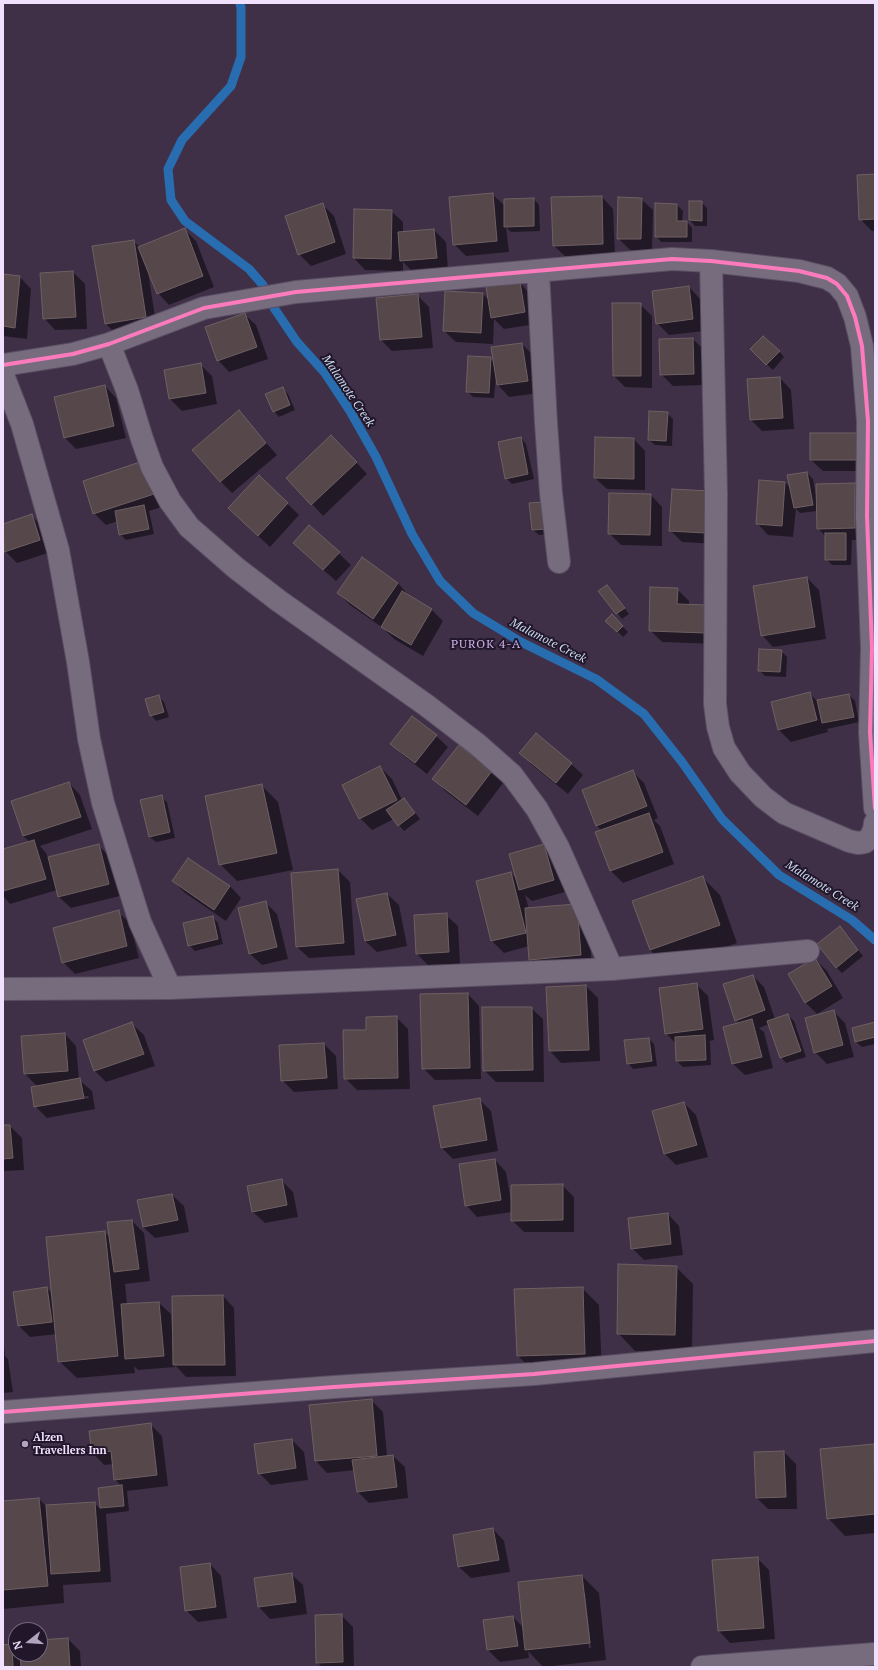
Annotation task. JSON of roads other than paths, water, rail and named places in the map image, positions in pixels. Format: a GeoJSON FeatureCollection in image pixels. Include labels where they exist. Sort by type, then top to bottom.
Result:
{"type":"FeatureCollection","features":[{"type":"Feature","properties":{"kind":"street"},"geometry":{"type":"LineString","coordinates":[[3,365],[73,354],[109,344],[204,308],[262,298],[331,289],[538,272],[672,259],[711,261],[799,271],[827,278],[837,284],[847,296],[855,317],[862,346],[868,421],[867,516],[872,648],[870,732],[875,808]]}},
{"type":"Feature","properties":{"kind":"street"},"geometry":{"type":"LineString","coordinates":[[711,261],[715,398],[715,697],[718,727],[724,748],[740,773],[763,797],[784,813],[849,841],[858,843],[865,842],[870,838],[874,830],[875,823]]}},
{"type":"Feature","properties":{"kind":"street"},"geometry":{"type":"LineString","coordinates":[[538,272],[546,431],[559,562]]}},
{"type":"Feature","properties":{"kind":"street"},"geometry":{"type":"LineString","coordinates":[[109,344],[127,390],[152,467],[170,501],[189,528],[236,568],[279,601],[426,705],[477,744],[512,775],[537,809],[558,847],[612,969]]}},
{"type":"Feature","properties":{"kind":"street"},"geometry":{"type":"LineString","coordinates":[[3,375],[22,424],[58,550],[78,662],[89,738],[102,803],[140,922],[170,988]]}},
{"type":"Feature","properties":{"kind":"street"},"geometry":{"type":"LineString","coordinates":[[3,989],[170,988],[612,969],[808,951]]}},
{"type":"Feature","properties":{"kind":"street"},"geometry":{"type":"LineString","coordinates":[[3,1412],[334,1387],[534,1374],[875,1341]]}},
{"type":"Feature","properties":{"kind":"street"},"geometry":{"type":"LineString","coordinates":[[702,1667],[875,1654]]}},
{"type":"Feature","properties":{"kind":"waterway","name":"Malamote Creek"},"geometry":{"type":"LineString","coordinates":[[240,3],[241,57],[231,86],[182,140],[168,169],[171,200],[185,221],[249,269],[263,285]]}},
{"type":"Feature","properties":{"kind":"waterway","name":"Malamote Creek"},"geometry":{"type":"LineString","coordinates":[[274,308],[297,342],[325,373],[350,411],[376,457],[412,534],[440,581],[473,613],[521,642],[596,679],[644,714],[682,762],[722,819],[779,875],[852,920],[875,940]]}},
{"type":"Feature","properties":{"kind":"place","name":"Alzen Travellers Inn"},"geometry":{"type":"Point","coordinates":[25,1444]}},
{"type":"Feature","properties":{"kind":"district","name":"PUROK 4-A"},"geometry":{"type":"Point","coordinates":[486,645]}}]}
